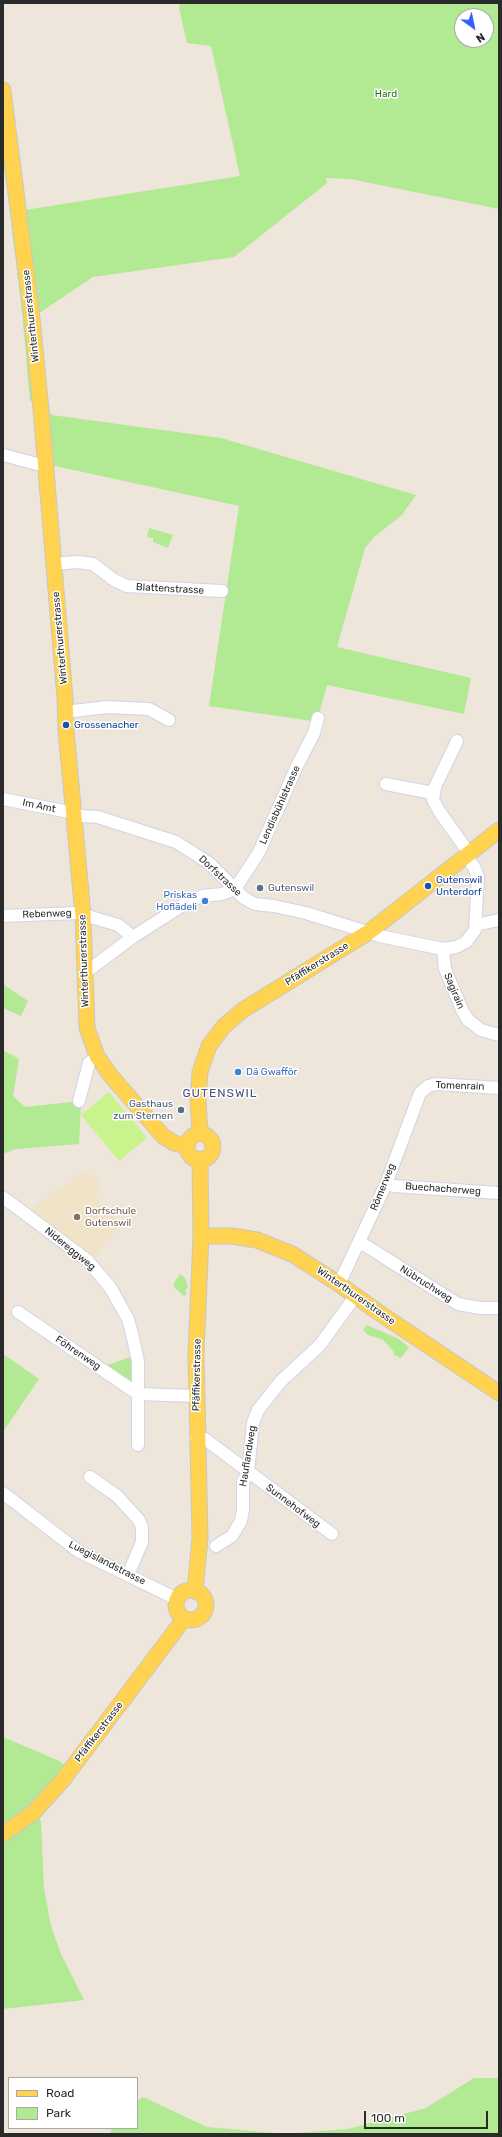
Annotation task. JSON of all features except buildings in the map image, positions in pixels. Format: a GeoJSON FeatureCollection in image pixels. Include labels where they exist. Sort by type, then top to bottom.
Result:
{"type":"FeatureCollection","features":[{"type":"Feature","properties":{"kind":"main road","name":"Winterthurerstrasse"},"geometry":{"type":"LineString","coordinates":[[3,90],[32,318],[74,813],[86,916],[90,968],[87,1028],[97,1056],[111,1076],[163,1136],[174,1143],[187,1146]]}},
{"type":"Feature","properties":{"kind":"main road","name":"Pfäffikerstrasse"},"geometry":{"type":"LineString","coordinates":[[200,1134],[198,1099],[200,1072],[209,1046],[224,1026],[243,1010],[369,932],[499,830]]}},
{"type":"Feature","properties":{"kind":"main road"},"geometry":{"type":"LineString","coordinates":[[200,1134],[209,1137],[213,1146],[209,1155],[200,1159],[191,1156],[187,1146],[190,1139],[200,1134]]}},
{"type":"Feature","properties":{"kind":"main road","name":"Pfäffikerstrasse"},"geometry":{"type":"LineString","coordinates":[[195,1591],[200,1538],[196,1396],[200,1236],[200,1159]]}},
{"type":"Feature","properties":{"kind":"main road","name":"Winterthurerstrasse"},"geometry":{"type":"LineString","coordinates":[[200,1236],[245,1238],[273,1245],[310,1264],[499,1392]]}},
{"type":"Feature","properties":{"kind":"main road"},"geometry":{"type":"LineString","coordinates":[[189,1590],[195,1591],[204,1598],[205,1610],[196,1620],[184,1619],[176,1610],[177,1599],[182,1593],[189,1590]]}},
{"type":"Feature","properties":{"kind":"main road","name":"Pfäffikerstrasse"},"geometry":{"type":"LineString","coordinates":[[3,1834],[34,1812],[52,1793],[184,1619]]}},
{"type":"Feature","properties":{"kind":"street"},"geometry":{"type":"LineString","coordinates":[[3,455],[45,466]]}},
{"type":"Feature","properties":{"kind":"street","name":"Blattenstrasse"},"geometry":{"type":"LineString","coordinates":[[53,564],[78,562],[93,564],[114,580],[127,586],[222,591]]}},
{"type":"Feature","properties":{"kind":"street"},"geometry":{"type":"LineString","coordinates":[[65,712],[107,707],[149,709],[169,720]]}},
{"type":"Feature","properties":{"kind":"street","name":"Lendisbühlstrasse"},"geometry":{"type":"LineString","coordinates":[[235,889],[259,852],[311,738],[318,718]]}},
{"type":"Feature","properties":{"kind":"street"},"geometry":{"type":"LineString","coordinates":[[443,949],[466,942],[473,934],[475,925],[478,877],[468,855],[439,811],[434,800],[433,793],[457,741]]}},
{"type":"Feature","properties":{"kind":"street"},"geometry":{"type":"LineString","coordinates":[[386,784],[433,793]]}},
{"type":"Feature","properties":{"kind":"street","name":"Im Amt"},"geometry":{"type":"LineString","coordinates":[[3,799],[74,813]]}},
{"type":"Feature","properties":{"kind":"street","name":"Dorfstrasse"},"geometry":{"type":"LineString","coordinates":[[74,813],[81,816],[98,817],[176,842],[209,863],[235,889],[256,904],[306,912],[369,932],[443,949]]}},
{"type":"Feature","properties":{"kind":"street"},"geometry":{"type":"LineString","coordinates":[[90,968],[133,937],[196,898],[207,894],[222,894],[235,889]]}},
{"type":"Feature","properties":{"kind":"street","name":"Rebenweg"},"geometry":{"type":"LineString","coordinates":[[3,916],[77,913],[118,925],[133,937]]}},
{"type":"Feature","properties":{"kind":"street"},"geometry":{"type":"LineString","coordinates":[[475,925],[499,920]]}},
{"type":"Feature","properties":{"kind":"street","name":"Sagirain"},"geometry":{"type":"LineString","coordinates":[[443,949],[445,969],[463,1012],[468,1020],[481,1030],[499,1035]]}},
{"type":"Feature","properties":{"kind":"street"},"geometry":{"type":"LineString","coordinates":[[79,1101],[90,1063],[97,1056]]}},
{"type":"Feature","properties":{"kind":"street","name":"Tomenrain"},"geometry":{"type":"LineString","coordinates":[[423,1090],[436,1084],[499,1088]]}},
{"type":"Feature","properties":{"kind":"street","name":"Römerweg"},"geometry":{"type":"LineString","coordinates":[[339,1284],[386,1184],[417,1097],[423,1090]]}},
{"type":"Feature","properties":{"kind":"street","name":"Buechacherweg"},"geometry":{"type":"LineString","coordinates":[[386,1184],[499,1193]]}},
{"type":"Feature","properties":{"kind":"street","name":"Nidereggweg"},"geometry":{"type":"LineString","coordinates":[[4,1198],[79,1253],[105,1279],[128,1319],[138,1362],[138,1445]]}},
{"type":"Feature","properties":{"kind":"street","name":"Nübruchweg"},"geometry":{"type":"LineString","coordinates":[[360,1242],[458,1304],[480,1308],[499,1308]]}},
{"type":"Feature","properties":{"kind":"street","name":"Hauflandweg"},"geometry":{"type":"LineString","coordinates":[[216,1546],[232,1536],[241,1521],[243,1510],[243,1482],[248,1472],[253,1423],[258,1410],[280,1381],[320,1345],[356,1295]]}},
{"type":"Feature","properties":{"kind":"street","name":"Föhrenweg"},"geometry":{"type":"LineString","coordinates":[[18,1312],[138,1394]]}},
{"type":"Feature","properties":{"kind":"street"},"geometry":{"type":"LineString","coordinates":[[138,1394],[196,1396]]}},
{"type":"Feature","properties":{"kind":"street","name":"Sunnehofweg"},"geometry":{"type":"LineString","coordinates":[[196,1438],[205,1439],[332,1534]]}},
{"type":"Feature","properties":{"kind":"street"},"geometry":{"type":"LineString","coordinates":[[90,1477],[117,1496],[139,1520],[142,1527],[142,1542],[128,1575]]}},
{"type":"Feature","properties":{"kind":"street","name":"Luegislandstrasse"},"geometry":{"type":"LineString","coordinates":[[3,1493],[70,1546],[177,1599]]}},
{"type":"Feature","properties":{"kind":"shaded area","name":"Dorfschule Gutenswil"},"geometry":{"type":"Polygon","coordinates":[[[86,1170],[103,1185],[96,1193],[100,1205],[122,1222],[93,1260],[31,1212],[37,1204],[86,1170]]]}},
{"type":"Feature","properties":{"kind":"green space","name":"Hard"},"geometry":{"type":"Polygon","coordinates":[[[180,3],[499,3],[499,209],[350,179],[326,178],[327,183],[234,257],[93,277],[32,318],[40,404],[30,401],[22,312],[3,157],[3,90],[19,211],[240,176],[211,46],[187,43],[179,8],[180,3]]]}},
{"type":"Feature","properties":{"kind":"green space"},"geometry":{"type":"Polygon","coordinates":[[[47,411],[52,415],[221,438],[416,495],[402,515],[374,537],[365,548],[337,647],[471,678],[464,714],[327,685],[318,718],[312,721],[209,706],[239,506],[51,465],[47,411]]]}},
{"type":"Feature","properties":{"kind":"green space"},"geometry":{"type":"Polygon","coordinates":[[[149,528],[173,535],[168,548],[153,542],[153,538],[147,537],[149,528]]]}},
{"type":"Feature","properties":{"kind":"green space"},"geometry":{"type":"Polygon","coordinates":[[[3,984],[28,1001],[21,1016],[3,1008],[3,984]]]}},
{"type":"Feature","properties":{"kind":"green space"},"geometry":{"type":"Polygon","coordinates":[[[3,1050],[19,1059],[13,1096],[25,1107],[81,1101],[79,1144],[16,1149],[3,1154],[3,1050]]]}},
{"type":"Feature","properties":{"kind":"green space"},"geometry":{"type":"Polygon","coordinates":[[[109,1092],[147,1138],[119,1161],[81,1115],[109,1092]]]}},
{"type":"Feature","properties":{"kind":"green space"},"geometry":{"type":"Polygon","coordinates":[[[180,1274],[185,1278],[188,1287],[185,1291],[187,1294],[184,1296],[174,1287],[174,1283],[180,1274]]]}},
{"type":"Feature","properties":{"kind":"green space"},"geometry":{"type":"Polygon","coordinates":[[[367,1325],[397,1338],[409,1347],[401,1358],[394,1355],[393,1351],[383,1340],[368,1335],[363,1330],[367,1325]]]}},
{"type":"Feature","properties":{"kind":"green space"},"geometry":{"type":"Polygon","coordinates":[[[3,1354],[39,1379],[3,1432],[3,1354]]]}},
{"type":"Feature","properties":{"kind":"green space"},"geometry":{"type":"Polygon","coordinates":[[[133,1356],[132,1378],[129,1381],[106,1368],[108,1365],[133,1356]]]}},
{"type":"Feature","properties":{"kind":"green space"},"geometry":{"type":"Polygon","coordinates":[[[3,1737],[57,1760],[65,1765],[37,1802],[3,1827],[3,1737]]]}},
{"type":"Feature","properties":{"kind":"green space"},"geometry":{"type":"Polygon","coordinates":[[[39,1816],[41,1822],[44,1888],[51,1926],[61,1954],[84,2000],[3,2009],[3,1840],[39,1816]]]}},
{"type":"Feature","properties":{"kind":"green space"},"geometry":{"type":"Polygon","coordinates":[[[474,2078],[499,2078],[499,2134],[285,2134],[348,2129],[426,2108],[474,2078]]]}},
{"type":"Feature","properties":{"kind":"green space"},"geometry":{"type":"Polygon","coordinates":[[[143,2097],[207,2127],[285,2134],[110,2134],[112,2129],[138,2129],[138,2100],[143,2097]]]}},
{"type":"Feature","properties":{"kind":"place","name":"Grossenacher"},"geometry":{"type":"Point","coordinates":[66,725]}},
{"type":"Feature","properties":{"kind":"place","name":"Gutenswil Unterdorf"},"geometry":{"type":"Point","coordinates":[428,886]}},
{"type":"Feature","properties":{"kind":"place","name":"Gutenswil"},"geometry":{"type":"Point","coordinates":[260,888]}},
{"type":"Feature","properties":{"kind":"place","name":"Priskas Hoflädeli"},"geometry":{"type":"Point","coordinates":[205,901]}},
{"type":"Feature","properties":{"kind":"place","name":"Dä Gwafför"},"geometry":{"type":"Point","coordinates":[238,1072]}},
{"type":"Feature","properties":{"kind":"place","name":"Gasthaus zum Sternen"},"geometry":{"type":"Point","coordinates":[181,1110]}},
{"type":"Feature","properties":{"kind":"place","name":"Dorfschule Gutenswil"},"geometry":{"type":"Point","coordinates":[77,1217]}},
{"type":"Feature","properties":{"kind":"district","name":"GUTENSWIL"},"geometry":{"type":"Point","coordinates":[220,1094]}}]}
